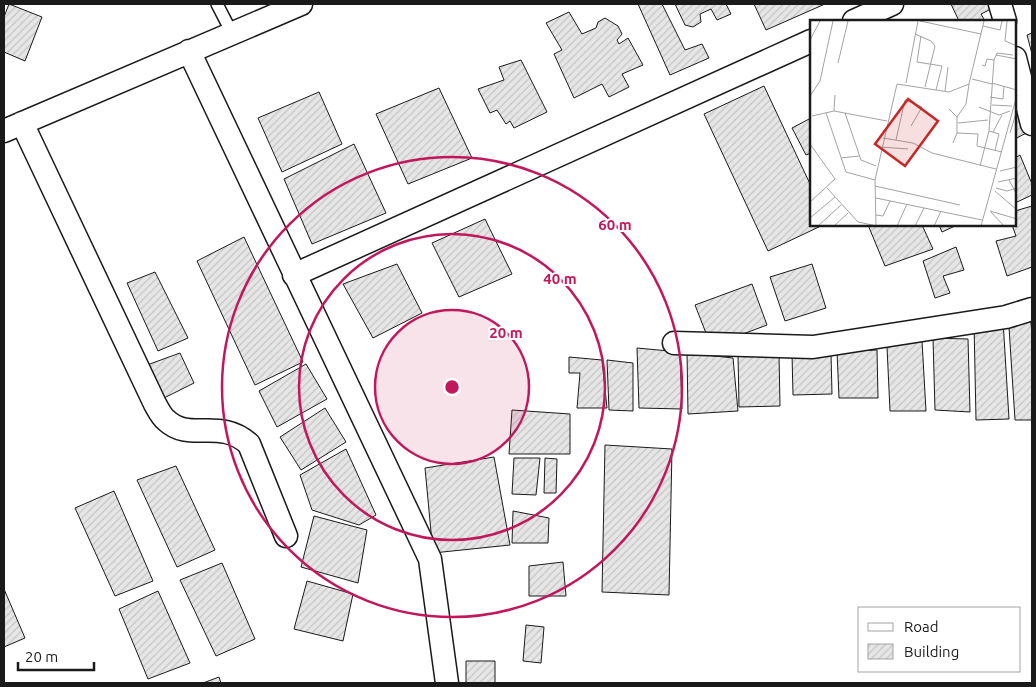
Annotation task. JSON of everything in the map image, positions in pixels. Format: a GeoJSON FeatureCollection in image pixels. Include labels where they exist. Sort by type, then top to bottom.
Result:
{"type":"FeatureCollection","features":[{"type":"Feature","properties":{"kind":"street"},"geometry":{"type":"LineString","coordinates":[[286,536],[249,444],[239,435],[223,429],[196,431],[179,427],[166,420],[155,404],[13,127],[301,4]]}},
{"type":"Feature","properties":{"kind":"street"},"geometry":{"type":"LineString","coordinates":[[856,20],[892,4]]}},
{"type":"Feature","properties":{"kind":"street"},"geometry":{"type":"LineString","coordinates":[[1000,4],[1005,20]]}},
{"type":"Feature","properties":{"kind":"street"},"geometry":{"type":"LineString","coordinates":[[294,275],[810,41]]}},
{"type":"Feature","properties":{"kind":"street"},"geometry":{"type":"LineString","coordinates":[[189,51],[430,559],[447,683]]}},
{"type":"Feature","properties":{"kind":"street"},"geometry":{"type":"LineString","coordinates":[[1016,62],[1032,124]]}},
{"type":"Feature","properties":{"kind":"street"},"geometry":{"type":"LineString","coordinates":[[674,342],[812,348],[1006,317],[1032,309]]}},
{"type":"Feature","properties":{"kind":"lane"},"geometry":{"type":"LineString","coordinates":[[217,4],[233,34]]}},
{"type":"Feature","properties":{"kind":"building"},"geometry":{"type":"Polygon","coordinates":[[[9,4],[42,17],[25,61],[4,52],[4,17],[9,4]]]}},
{"type":"Feature","properties":{"kind":"building"},"geometry":{"type":"Polygon","coordinates":[[[638,4],[662,4],[685,50],[702,44],[709,58],[670,75],[638,4]]]}},
{"type":"Feature","properties":{"kind":"building"},"geometry":{"type":"Polygon","coordinates":[[[675,4],[726,4],[731,14],[717,20],[711,9],[700,14],[701,22],[693,27],[685,25],[675,4]]]}},
{"type":"Feature","properties":{"kind":"building"},"geometry":{"type":"Polygon","coordinates":[[[754,4],[825,4],[766,30],[754,4]]]}},
{"type":"Feature","properties":{"kind":"building"},"geometry":{"type":"Polygon","coordinates":[[[951,4],[991,4],[993,8],[981,14],[984,20],[959,20],[951,4]]]}},
{"type":"Feature","properties":{"kind":"building"},"geometry":{"type":"Polygon","coordinates":[[[569,12],[582,34],[596,28],[598,22],[605,18],[618,26],[622,34],[617,40],[619,44],[628,38],[643,65],[622,74],[629,87],[609,97],[602,84],[574,98],[554,54],[562,50],[546,23],[569,12]]]}},
{"type":"Feature","properties":{"kind":"building"},"geometry":{"type":"Polygon","coordinates":[[[1032,33],[1032,54],[1027,35],[1032,33]]]}},
{"type":"Feature","properties":{"kind":"building"},"geometry":{"type":"Polygon","coordinates":[[[521,60],[547,112],[514,128],[510,121],[506,124],[497,110],[490,113],[478,89],[504,80],[499,67],[521,60]]]}},
{"type":"Feature","properties":{"kind":"building"},"geometry":{"type":"Polygon","coordinates":[[[764,86],[810,184],[810,226],[821,226],[768,251],[704,114],[764,86]]]}},
{"type":"Feature","properties":{"kind":"building"},"geometry":{"type":"Polygon","coordinates":[[[439,88],[472,158],[408,184],[376,114],[439,88]]]}},
{"type":"Feature","properties":{"kind":"building"},"geometry":{"type":"Polygon","coordinates":[[[1016,88],[1032,130],[1016,138],[1016,88]]]}},
{"type":"Feature","properties":{"kind":"building"},"geometry":{"type":"Polygon","coordinates":[[[319,92],[342,144],[282,172],[258,118],[319,92]]]}},
{"type":"Feature","properties":{"kind":"building"},"geometry":{"type":"Polygon","coordinates":[[[810,119],[810,153],[806,155],[792,128],[810,119]]]}},
{"type":"Feature","properties":{"kind":"building"},"geometry":{"type":"Polygon","coordinates":[[[354,144],[386,213],[312,244],[284,179],[354,144]]]}},
{"type":"Feature","properties":{"kind":"building"},"geometry":{"type":"Polygon","coordinates":[[[1020,155],[1032,184],[1032,195],[1016,203],[1016,157],[1020,155]]]}},
{"type":"Feature","properties":{"kind":"building"},"geometry":{"type":"Polygon","coordinates":[[[1032,206],[1032,267],[1007,276],[996,241],[1016,236],[1012,226],[1016,226],[1016,211],[1032,206]]]}},
{"type":"Feature","properties":{"kind":"building"},"geometry":{"type":"Polygon","coordinates":[[[485,219],[512,274],[459,297],[432,243],[485,219]]]}},
{"type":"Feature","properties":{"kind":"building"},"geometry":{"type":"Polygon","coordinates":[[[868,226],[922,226],[933,249],[885,266],[868,226]]]}},
{"type":"Feature","properties":{"kind":"building"},"geometry":{"type":"Polygon","coordinates":[[[939,226],[955,226],[942,232],[939,226]]]}},
{"type":"Feature","properties":{"kind":"building"},"geometry":{"type":"Polygon","coordinates":[[[244,237],[303,362],[255,385],[197,261],[244,237]]]}},
{"type":"Feature","properties":{"kind":"building"},"geometry":{"type":"Polygon","coordinates":[[[956,247],[964,270],[943,276],[950,293],[935,298],[923,261],[956,247]]]}},
{"type":"Feature","properties":{"kind":"building"},"geometry":{"type":"Polygon","coordinates":[[[397,264],[422,313],[373,338],[343,284],[397,264]]]}},
{"type":"Feature","properties":{"kind":"building"},"geometry":{"type":"Polygon","coordinates":[[[812,264],[826,308],[785,321],[770,277],[812,264]]]}},
{"type":"Feature","properties":{"kind":"building"},"geometry":{"type":"Polygon","coordinates":[[[155,272],[188,338],[158,351],[127,283],[155,272]]]}},
{"type":"Feature","properties":{"kind":"building"},"geometry":{"type":"Polygon","coordinates":[[[752,284],[767,325],[711,346],[695,305],[752,284]]]}},
{"type":"Feature","properties":{"kind":"building"},"geometry":{"type":"Polygon","coordinates":[[[1029,307],[1032,332],[1032,420],[1015,420],[1008,312],[1029,307]]]}},
{"type":"Feature","properties":{"kind":"building"},"geometry":{"type":"Polygon","coordinates":[[[1003,320],[1009,419],[976,420],[974,323],[1003,320]]]}},
{"type":"Feature","properties":{"kind":"building"},"geometry":{"type":"Polygon","coordinates":[[[933,338],[968,339],[970,412],[935,410],[933,338]]]}},
{"type":"Feature","properties":{"kind":"building"},"geometry":{"type":"Polygon","coordinates":[[[922,341],[926,411],[890,411],[887,347],[922,341]]]}},
{"type":"Feature","properties":{"kind":"building"},"geometry":{"type":"Polygon","coordinates":[[[637,348],[680,352],[682,409],[639,408],[637,348]]]}},
{"type":"Feature","properties":{"kind":"building"},"geometry":{"type":"Polygon","coordinates":[[[877,350],[878,398],[839,398],[837,351],[877,350]]]}},
{"type":"Feature","properties":{"kind":"building"},"geometry":{"type":"Polygon","coordinates":[[[180,353],[194,383],[162,399],[147,365],[180,353]]]}},
{"type":"Feature","properties":{"kind":"building"},"geometry":{"type":"Polygon","coordinates":[[[687,353],[733,358],[738,411],[688,414],[687,353]]]}},
{"type":"Feature","properties":{"kind":"building"},"geometry":{"type":"Polygon","coordinates":[[[738,354],[779,354],[780,406],[739,407],[738,354]]]}},
{"type":"Feature","properties":{"kind":"building"},"geometry":{"type":"Polygon","coordinates":[[[792,354],[831,354],[832,394],[793,395],[792,354]]]}},
{"type":"Feature","properties":{"kind":"building"},"geometry":{"type":"Polygon","coordinates":[[[569,357],[602,360],[607,408],[577,408],[580,373],[569,373],[569,357]]]}},
{"type":"Feature","properties":{"kind":"building"},"geometry":{"type":"Polygon","coordinates":[[[607,360],[633,363],[633,411],[609,410],[607,360]]]}},
{"type":"Feature","properties":{"kind":"building"},"geometry":{"type":"Polygon","coordinates":[[[306,364],[327,399],[277,427],[259,391],[306,364]]]}},
{"type":"Feature","properties":{"kind":"building"},"geometry":{"type":"Polygon","coordinates":[[[325,408],[346,442],[301,470],[280,437],[325,408]]]}},
{"type":"Feature","properties":{"kind":"building"},"geometry":{"type":"Polygon","coordinates":[[[512,410],[570,414],[570,454],[509,454],[512,410]]]}},
{"type":"Feature","properties":{"kind":"building"},"geometry":{"type":"Polygon","coordinates":[[[605,445],[672,449],[669,595],[602,592],[605,445]]]}},
{"type":"Feature","properties":{"kind":"building"},"geometry":{"type":"Polygon","coordinates":[[[346,449],[376,515],[359,525],[312,510],[300,475],[346,449]]]}},
{"type":"Feature","properties":{"kind":"building"},"geometry":{"type":"Polygon","coordinates":[[[494,457],[510,545],[433,553],[425,468],[494,457]]]}},
{"type":"Feature","properties":{"kind":"building"},"geometry":{"type":"Polygon","coordinates":[[[514,458],[540,458],[536,495],[512,494],[514,458]]]}},
{"type":"Feature","properties":{"kind":"building"},"geometry":{"type":"Polygon","coordinates":[[[545,458],[557,459],[556,493],[544,493],[545,458]]]}},
{"type":"Feature","properties":{"kind":"building"},"geometry":{"type":"Polygon","coordinates":[[[176,466],[215,550],[177,567],[137,480],[176,466]]]}},
{"type":"Feature","properties":{"kind":"building"},"geometry":{"type":"Polygon","coordinates":[[[114,491],[153,581],[115,596],[75,508],[114,491]]]}},
{"type":"Feature","properties":{"kind":"building"},"geometry":{"type":"Polygon","coordinates":[[[513,511],[549,518],[548,543],[512,543],[513,511]]]}},
{"type":"Feature","properties":{"kind":"building"},"geometry":{"type":"Polygon","coordinates":[[[314,516],[367,530],[358,583],[301,567],[314,516]]]}},
{"type":"Feature","properties":{"kind":"building"},"geometry":{"type":"Polygon","coordinates":[[[563,562],[566,596],[529,596],[529,566],[563,562]]]}},
{"type":"Feature","properties":{"kind":"building"},"geometry":{"type":"Polygon","coordinates":[[[222,563],[255,639],[216,656],[180,580],[222,563]]]}},
{"type":"Feature","properties":{"kind":"building"},"geometry":{"type":"Polygon","coordinates":[[[307,581],[353,594],[343,641],[294,629],[307,581]]]}},
{"type":"Feature","properties":{"kind":"building"},"geometry":{"type":"Polygon","coordinates":[[[4,589],[25,638],[4,647],[4,589]]]}},
{"type":"Feature","properties":{"kind":"building"},"geometry":{"type":"Polygon","coordinates":[[[158,591],[190,663],[148,679],[119,609],[158,591]]]}},
{"type":"Feature","properties":{"kind":"building"},"geometry":{"type":"Polygon","coordinates":[[[526,625],[544,627],[541,663],[523,661],[526,625]]]}},
{"type":"Feature","properties":{"kind":"building"},"geometry":{"type":"Polygon","coordinates":[[[466,661],[495,661],[495,683],[466,683],[466,661]]]}},
{"type":"Feature","properties":{"kind":"building"},"geometry":{"type":"Polygon","coordinates":[[[219,677],[221,683],[203,683],[219,677]]]}}]}
